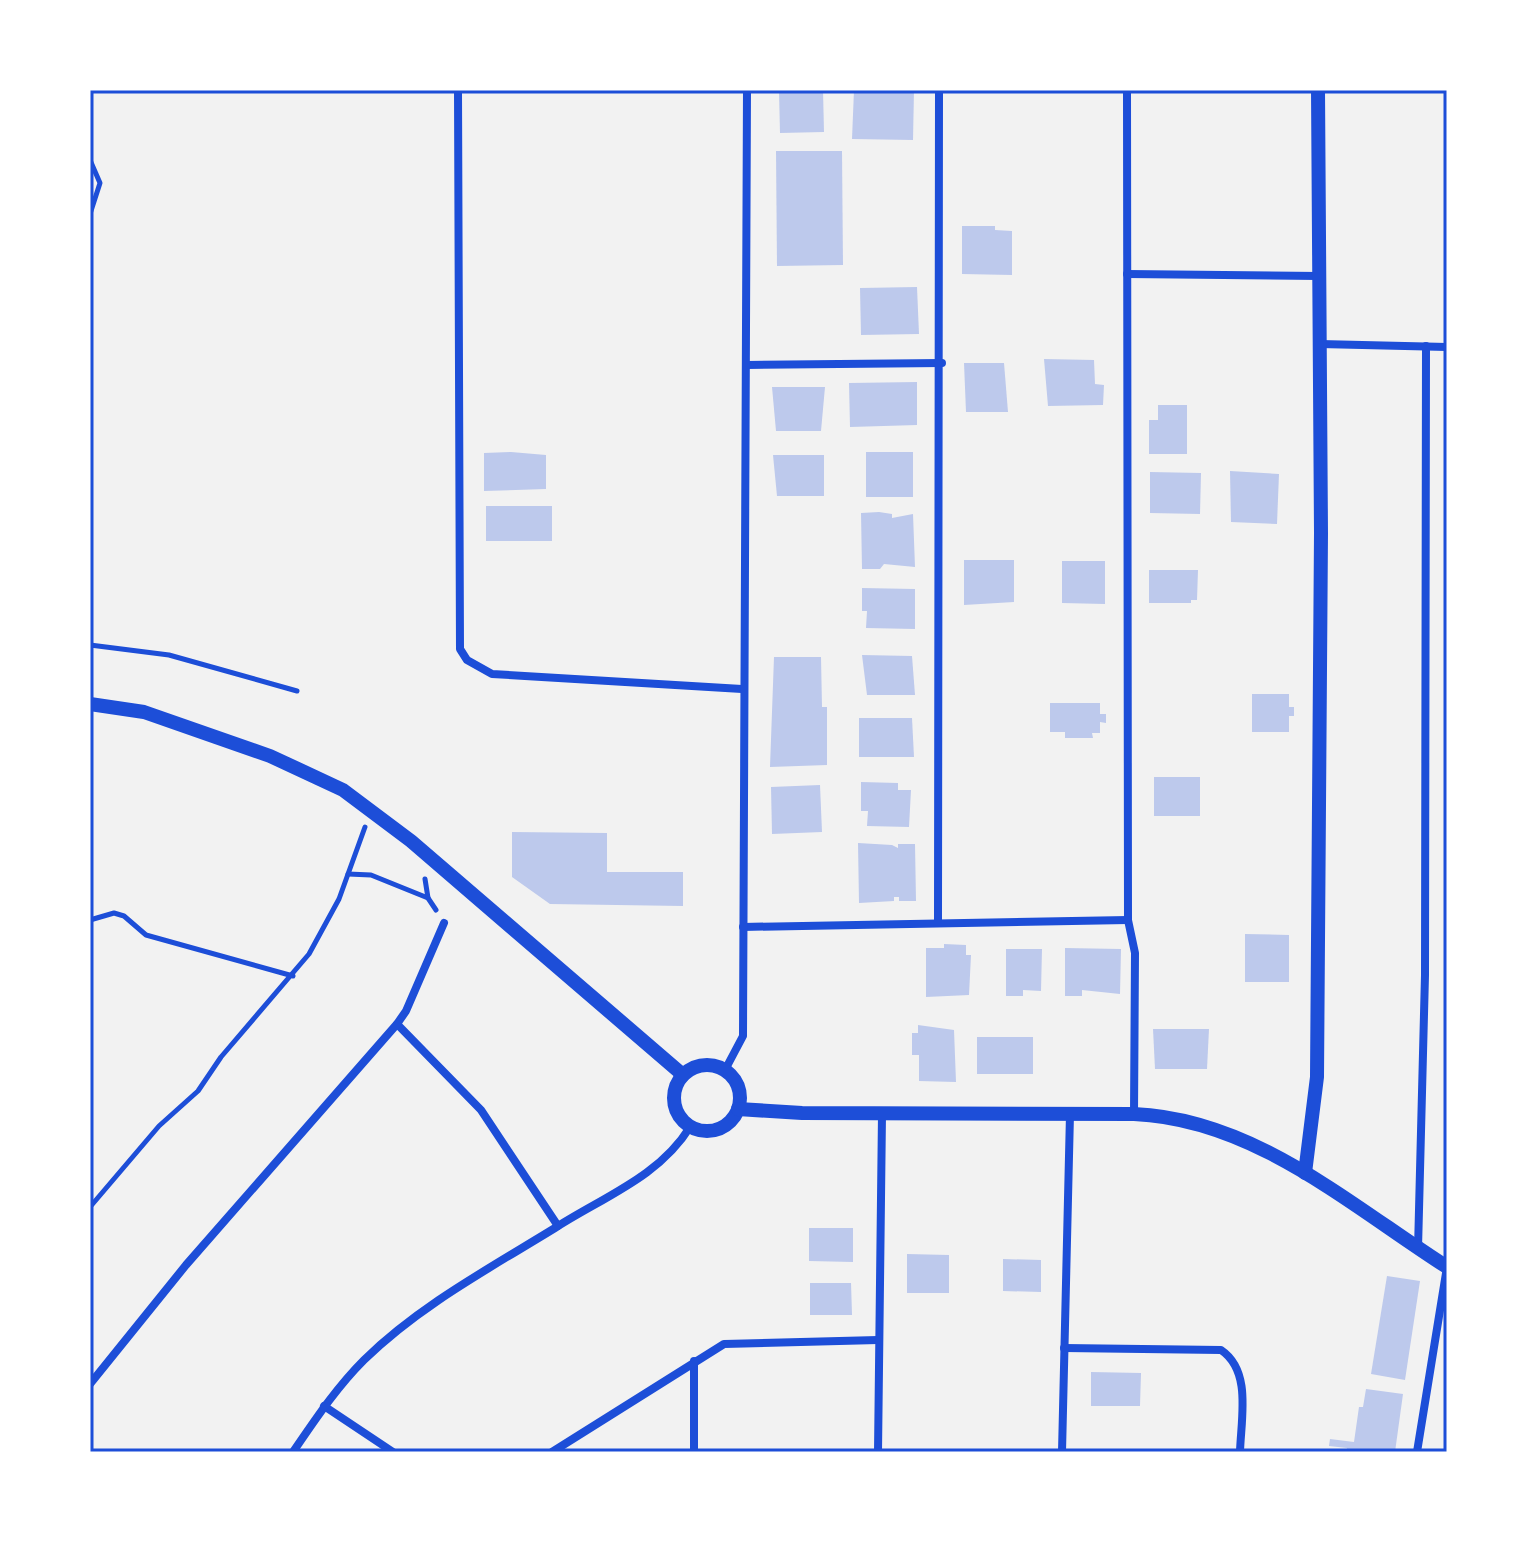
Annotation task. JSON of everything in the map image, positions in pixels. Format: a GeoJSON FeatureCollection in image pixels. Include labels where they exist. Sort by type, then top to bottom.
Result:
{"type":"FeatureCollection","features":[{"type":"Feature","properties":{"kind":"street"},"geometry":{"type":"LineString","coordinates":[[458,90],[460,649],[477,668],[492,674],[742,689]]}},
{"type":"Feature","properties":{"kind":"street"},"geometry":{"type":"LineString","coordinates":[[725,1070],[743,1036],[742,689],[747,90]]}},
{"type":"Feature","properties":{"kind":"street"},"geometry":{"type":"LineString","coordinates":[[938,923],[942,363],[939,90]]}},
{"type":"Feature","properties":{"kind":"street"},"geometry":{"type":"LineString","coordinates":[[1127,90],[1128,920],[1135,953],[1134,1114]]}},
{"type":"Feature","properties":{"kind":"street"},"geometry":{"type":"LineString","coordinates":[[1305,1173],[1317,1077],[1318,90]]}},
{"type":"Feature","properties":{"kind":"street"},"geometry":{"type":"LineString","coordinates":[[1127,274],[1319,276]]}},
{"type":"Feature","properties":{"kind":"street"},"geometry":{"type":"LineString","coordinates":[[1320,344],[1447,347]]}},
{"type":"Feature","properties":{"kind":"street"},"geometry":{"type":"LineString","coordinates":[[1418,1249],[1425,975],[1426,346]]}},
{"type":"Feature","properties":{"kind":"street"},"geometry":{"type":"LineString","coordinates":[[747,365],[942,363]]}},
{"type":"Feature","properties":{"kind":"street"},"geometry":{"type":"LineString","coordinates":[[90,704],[144,712],[270,756],[343,790],[418,847],[683,1075]]}},
{"type":"Feature","properties":{"kind":"street"},"geometry":{"type":"LineString","coordinates":[[743,927],[1128,920]]}},
{"type":"Feature","properties":{"kind":"street"},"geometry":{"type":"LineString","coordinates":[[90,1384],[186,1265],[298,1141],[397,1024],[406,1012],[444,923]]}},
{"type":"Feature","properties":{"kind":"street"},"geometry":{"type":"LineString","coordinates":[[397,1024],[481,1110],[558,1226]]}},
{"type":"Feature","properties":{"kind":"street"},"geometry":{"type":"LineString","coordinates":[[703,1065],[725,1070],[738,1088],[738,1109],[719,1129],[690,1127],[675,1109],[676,1085],[683,1075],[703,1065]]}},
{"type":"Feature","properties":{"kind":"street"},"geometry":{"type":"LineString","coordinates":[[738,1109],[882,1114],[1134,1114],[1189,1119],[1227,1132],[1305,1173],[1447,1267],[1417,1452]]}},
{"type":"Feature","properties":{"kind":"street"},"geometry":{"type":"LineString","coordinates":[[878,1452],[882,1114]]}},
{"type":"Feature","properties":{"kind":"street"},"geometry":{"type":"LineString","coordinates":[[1062,1452],[1070,1114]]}},
{"type":"Feature","properties":{"kind":"street"},"geometry":{"type":"LineString","coordinates":[[293,1452],[324,1406],[364,1360],[411,1320],[558,1226],[655,1169],[675,1151],[690,1127]]}},
{"type":"Feature","properties":{"kind":"street"},"geometry":{"type":"LineString","coordinates":[[552,1452],[724,1344],[738,1341],[878,1340]]}},
{"type":"Feature","properties":{"kind":"street"},"geometry":{"type":"LineString","coordinates":[[1064,1348],[1221,1350],[1233,1358],[1240,1372],[1240,1452]]}},
{"type":"Feature","properties":{"kind":"street"},"geometry":{"type":"LineString","coordinates":[[694,1361],[694,1452]]}},
{"type":"Feature","properties":{"kind":"street"},"geometry":{"type":"LineString","coordinates":[[324,1406],[393,1452]]}},
{"type":"Feature","properties":{"kind":"path"},"geometry":{"type":"LineString","coordinates":[[90,160],[100,183],[90,214]]}},
{"type":"Feature","properties":{"kind":"path"},"geometry":{"type":"LineString","coordinates":[[90,645],[169,655],[297,691]]}},
{"type":"Feature","properties":{"kind":"path"},"geometry":{"type":"LineString","coordinates":[[90,1207],[159,1126],[198,1091],[221,1057],[293,976],[322,932],[372,812]]}},
{"type":"Feature","properties":{"kind":"path"},"geometry":{"type":"LineString","coordinates":[[348,874],[371,875],[428,898]]}},
{"type":"Feature","properties":{"kind":"path"},"geometry":{"type":"LineString","coordinates":[[90,920],[114,913],[124,916],[146,935],[293,976]]}},
{"type":"Feature","properties":{"kind":"building"},"geometry":{"type":"Polygon","coordinates":[[[823,90],[824,132],[780,133],[779,91],[823,90]]]}},
{"type":"Feature","properties":{"kind":"building"},"geometry":{"type":"Polygon","coordinates":[[[854,90],[914,90],[913,140],[852,139],[854,90]]]}},
{"type":"Feature","properties":{"kind":"building"},"geometry":{"type":"Polygon","coordinates":[[[776,151],[842,151],[843,265],[777,266],[776,151]]]}},
{"type":"Feature","properties":{"kind":"building"},"geometry":{"type":"Polygon","coordinates":[[[962,226],[995,226],[995,230],[1012,231],[1012,275],[962,274],[962,226]]]}},
{"type":"Feature","properties":{"kind":"building"},"geometry":{"type":"Polygon","coordinates":[[[917,287],[919,334],[861,335],[860,288],[917,287]]]}},
{"type":"Feature","properties":{"kind":"building"},"geometry":{"type":"Polygon","coordinates":[[[1044,359],[1094,360],[1095,384],[1104,385],[1103,405],[1048,406],[1044,359]]]}},
{"type":"Feature","properties":{"kind":"building"},"geometry":{"type":"Polygon","coordinates":[[[964,363],[1004,363],[1008,412],[966,412],[964,363]]]}},
{"type":"Feature","properties":{"kind":"building"},"geometry":{"type":"Polygon","coordinates":[[[917,382],[917,425],[850,427],[849,383],[917,382]]]}},
{"type":"Feature","properties":{"kind":"building"},"geometry":{"type":"Polygon","coordinates":[[[772,387],[825,387],[821,431],[776,431],[772,387]]]}},
{"type":"Feature","properties":{"kind":"building"},"geometry":{"type":"Polygon","coordinates":[[[1158,405],[1187,405],[1187,454],[1149,454],[1149,420],[1158,420],[1158,405]]]}},
{"type":"Feature","properties":{"kind":"building"},"geometry":{"type":"Polygon","coordinates":[[[866,452],[913,452],[913,497],[866,497],[866,452]]]}},
{"type":"Feature","properties":{"kind":"building"},"geometry":{"type":"Polygon","coordinates":[[[484,453],[546,455],[546,489],[484,491],[484,453]]]}},
{"type":"Feature","properties":{"kind":"building"},"geometry":{"type":"Polygon","coordinates":[[[773,455],[824,455],[824,496],[777,496],[773,455]]]}},
{"type":"Feature","properties":{"kind":"building"},"geometry":{"type":"Polygon","coordinates":[[[1230,471],[1279,474],[1277,524],[1231,522],[1230,471]]]}},
{"type":"Feature","properties":{"kind":"building"},"geometry":{"type":"Polygon","coordinates":[[[1150,472],[1201,473],[1200,514],[1150,513],[1150,472]]]}},
{"type":"Feature","properties":{"kind":"building"},"geometry":{"type":"Polygon","coordinates":[[[486,506],[552,506],[552,541],[486,541],[486,506]]]}},
{"type":"Feature","properties":{"kind":"building"},"geometry":{"type":"Polygon","coordinates":[[[861,513],[892,514],[892,518],[913,514],[915,567],[884,564],[880,569],[862,569],[861,513]]]}},
{"type":"Feature","properties":{"kind":"building"},"geometry":{"type":"Polygon","coordinates":[[[964,560],[1014,560],[1014,602],[964,605],[964,560]]]}},
{"type":"Feature","properties":{"kind":"building"},"geometry":{"type":"Polygon","coordinates":[[[1062,561],[1105,561],[1105,604],[1062,603],[1062,561]]]}},
{"type":"Feature","properties":{"kind":"building"},"geometry":{"type":"Polygon","coordinates":[[[1149,570],[1198,570],[1197,600],[1191,600],[1191,603],[1149,603],[1149,570]]]}},
{"type":"Feature","properties":{"kind":"building"},"geometry":{"type":"Polygon","coordinates":[[[862,588],[915,589],[915,629],[866,628],[867,611],[862,611],[862,588]]]}},
{"type":"Feature","properties":{"kind":"building"},"geometry":{"type":"Polygon","coordinates":[[[862,655],[912,656],[915,695],[867,695],[862,655]]]}},
{"type":"Feature","properties":{"kind":"building"},"geometry":{"type":"Polygon","coordinates":[[[774,657],[821,657],[822,707],[827,707],[827,765],[770,767],[774,657]]]}},
{"type":"Feature","properties":{"kind":"building"},"geometry":{"type":"Polygon","coordinates":[[[1252,694],[1289,694],[1289,707],[1294,707],[1294,716],[1289,716],[1289,732],[1252,732],[1252,694]]]}},
{"type":"Feature","properties":{"kind":"building"},"geometry":{"type":"Polygon","coordinates":[[[1050,703],[1100,703],[1100,714],[1106,714],[1106,723],[1100,722],[1100,733],[1092,733],[1093,738],[1065,738],[1065,732],[1050,732],[1050,703]]]}},
{"type":"Feature","properties":{"kind":"building"},"geometry":{"type":"Polygon","coordinates":[[[859,718],[912,718],[914,757],[859,757],[859,718]]]}},
{"type":"Feature","properties":{"kind":"building"},"geometry":{"type":"Polygon","coordinates":[[[1154,777],[1200,777],[1200,816],[1154,816],[1154,777]]]}},
{"type":"Feature","properties":{"kind":"building"},"geometry":{"type":"Polygon","coordinates":[[[861,782],[898,783],[898,790],[911,790],[909,827],[867,826],[868,811],[861,811],[861,782]]]}},
{"type":"Feature","properties":{"kind":"building"},"geometry":{"type":"Polygon","coordinates":[[[820,785],[822,832],[772,834],[771,787],[820,785]]]}},
{"type":"Feature","properties":{"kind":"building"},"geometry":{"type":"Polygon","coordinates":[[[512,832],[607,833],[607,872],[683,872],[683,906],[550,904],[512,877],[512,832]]]}},
{"type":"Feature","properties":{"kind":"building"},"geometry":{"type":"Polygon","coordinates":[[[858,843],[898,848],[898,844],[915,844],[916,901],[899,901],[899,897],[894,897],[894,901],[859,903],[858,843]]]}},
{"type":"Feature","properties":{"kind":"building"},"geometry":{"type":"Polygon","coordinates":[[[1245,934],[1289,935],[1289,982],[1245,982],[1245,934]]]}},
{"type":"Feature","properties":{"kind":"building"},"geometry":{"type":"Polygon","coordinates":[[[944,944],[966,945],[966,955],[971,955],[969,995],[926,997],[926,948],[944,948],[944,944]]]}},
{"type":"Feature","properties":{"kind":"building"},"geometry":{"type":"Polygon","coordinates":[[[1065,948],[1121,949],[1120,994],[1082,990],[1082,996],[1065,996],[1065,948]]]}},
{"type":"Feature","properties":{"kind":"building"},"geometry":{"type":"Polygon","coordinates":[[[1006,949],[1042,949],[1041,991],[1023,990],[1023,996],[1006,996],[1006,949]]]}},
{"type":"Feature","properties":{"kind":"building"},"geometry":{"type":"Polygon","coordinates":[[[918,1025],[954,1030],[956,1082],[919,1081],[919,1055],[912,1055],[912,1033],[918,1033],[918,1025]]]}},
{"type":"Feature","properties":{"kind":"building"},"geometry":{"type":"Polygon","coordinates":[[[1153,1029],[1209,1029],[1207,1069],[1155,1069],[1153,1029]]]}},
{"type":"Feature","properties":{"kind":"building"},"geometry":{"type":"Polygon","coordinates":[[[977,1037],[1033,1037],[1033,1074],[977,1074],[977,1037]]]}},
{"type":"Feature","properties":{"kind":"building"},"geometry":{"type":"Polygon","coordinates":[[[809,1228],[853,1228],[853,1262],[809,1261],[809,1228]]]}},
{"type":"Feature","properties":{"kind":"building"},"geometry":{"type":"Polygon","coordinates":[[[907,1254],[949,1255],[949,1293],[907,1293],[907,1254]]]}},
{"type":"Feature","properties":{"kind":"building"},"geometry":{"type":"Polygon","coordinates":[[[1003,1259],[1041,1260],[1041,1292],[1003,1291],[1003,1259]]]}},
{"type":"Feature","properties":{"kind":"building"},"geometry":{"type":"Polygon","coordinates":[[[1387,1276],[1420,1281],[1405,1380],[1371,1374],[1387,1276]]]}},
{"type":"Feature","properties":{"kind":"building"},"geometry":{"type":"Polygon","coordinates":[[[810,1283],[851,1283],[852,1315],[810,1315],[810,1283]]]}},
{"type":"Feature","properties":{"kind":"building"},"geometry":{"type":"Polygon","coordinates":[[[1091,1372],[1141,1373],[1140,1406],[1091,1406],[1091,1372]]]}},
{"type":"Feature","properties":{"kind":"building"},"geometry":{"type":"Polygon","coordinates":[[[1366,1389],[1403,1394],[1395,1452],[1346,1452],[1347,1448],[1329,1446],[1330,1439],[1354,1442],[1359,1407],[1363,1407],[1366,1389]]]}}]}
